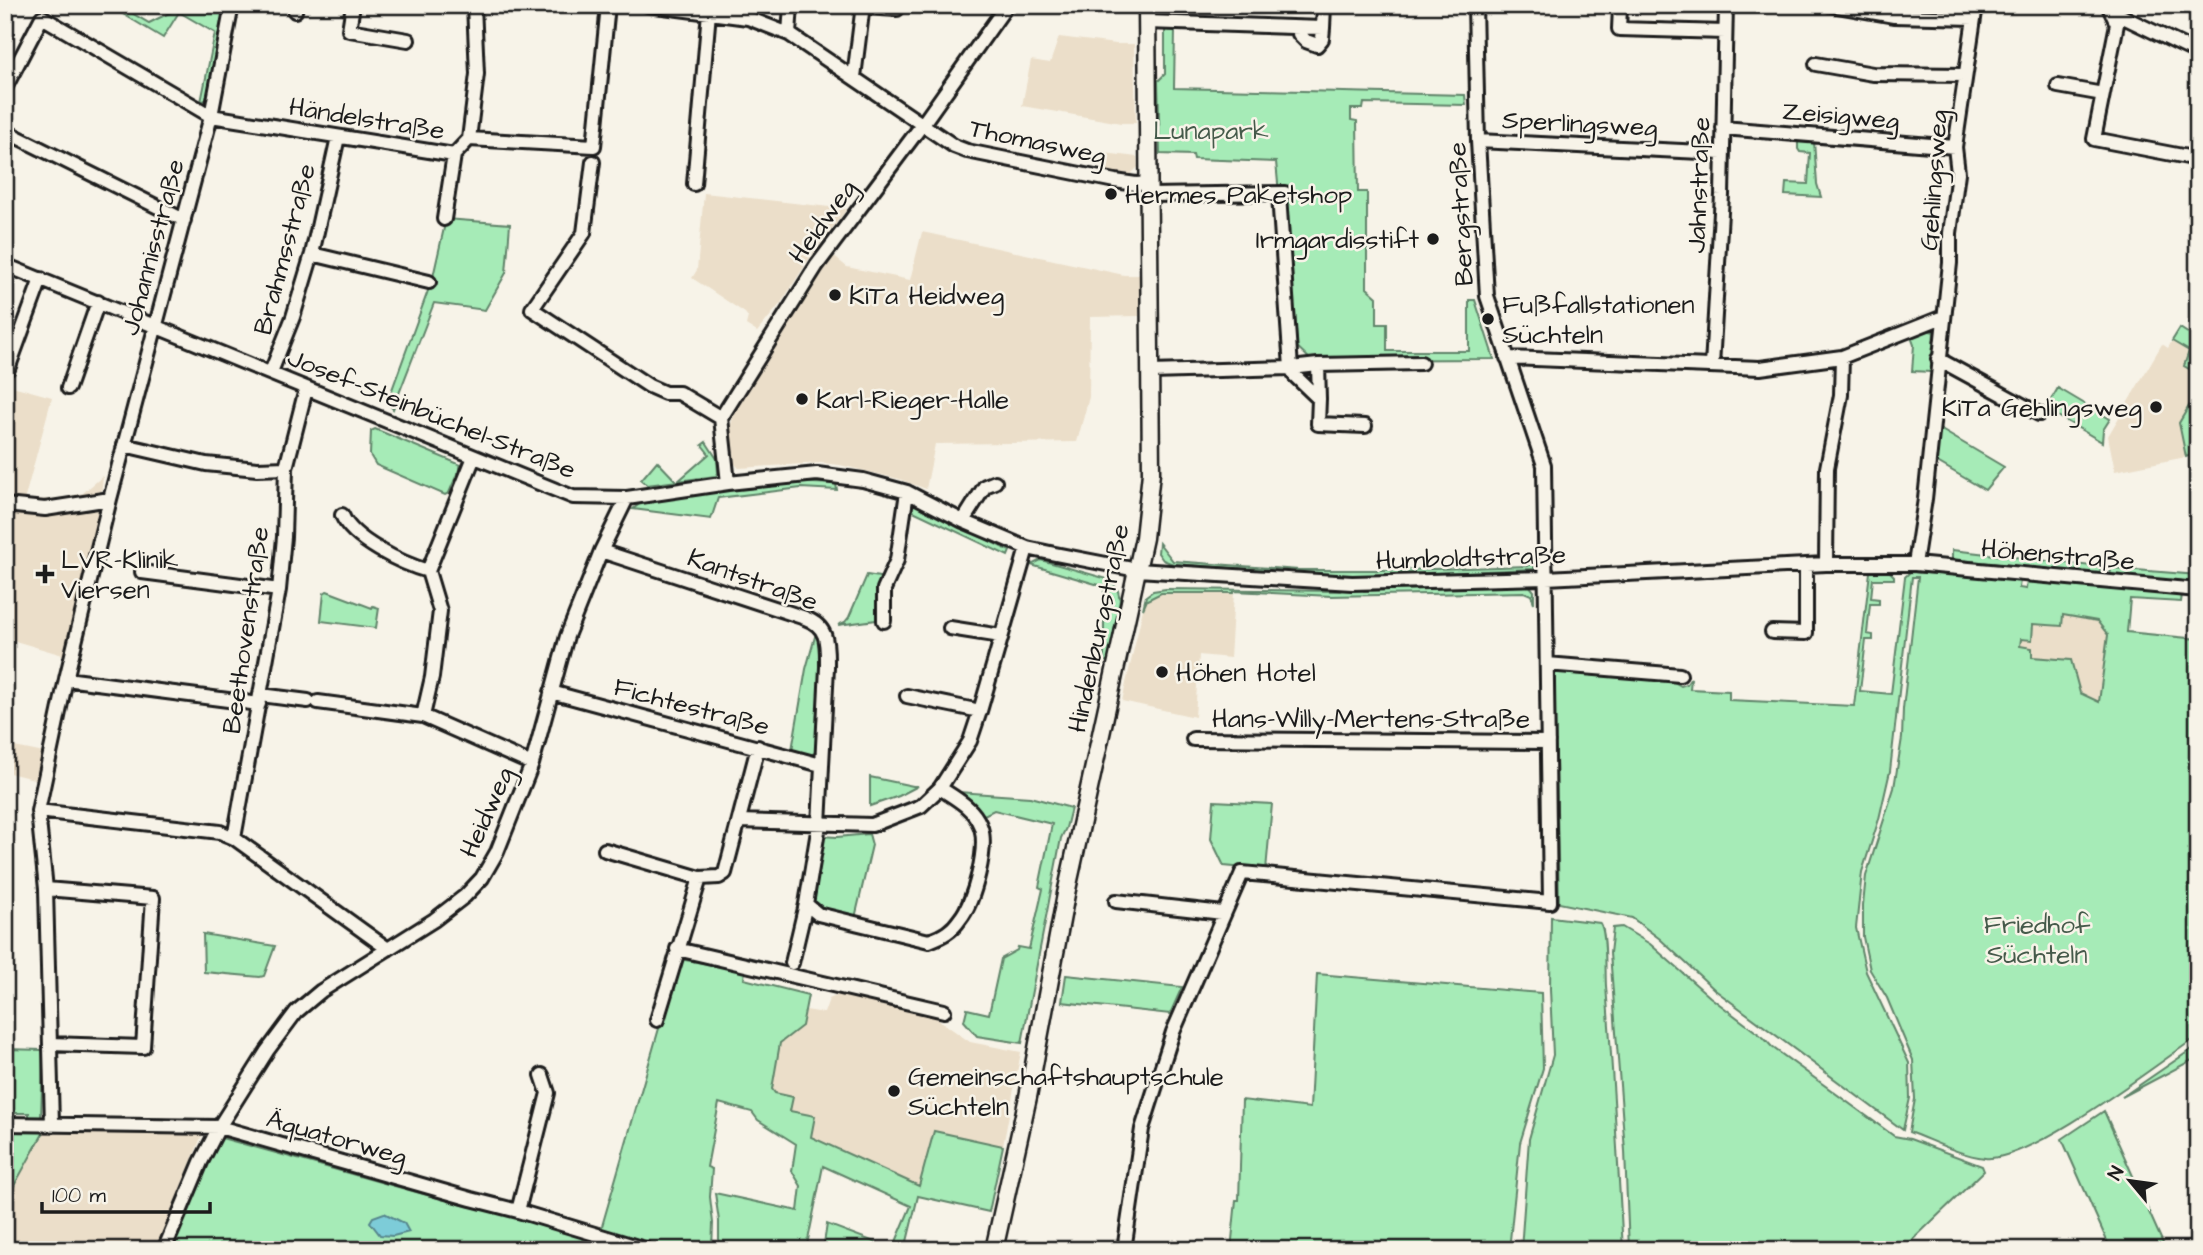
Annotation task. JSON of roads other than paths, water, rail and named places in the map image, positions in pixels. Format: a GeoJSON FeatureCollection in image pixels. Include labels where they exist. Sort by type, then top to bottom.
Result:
{"type":"FeatureCollection","features":[{"type":"Feature","properties":{"kind":"main road","name":"Hindenburgstraße"},"geometry":{"type":"LineString","coordinates":[[993,1250],[1028,1097],[1066,894],[1144,538],[1151,473],[1147,5]]}},
{"type":"Feature","properties":{"kind":"street","name":"Johannisstraße"},"geometry":{"type":"LineString","coordinates":[[52,1125],[46,890],[38,811],[66,679],[110,499],[212,116],[233,5]]}},
{"type":"Feature","properties":{"kind":"street"},"geometry":{"type":"LineString","coordinates":[[353,5],[348,30],[408,40]]}},
{"type":"Feature","properties":{"kind":"street"},"geometry":{"type":"LineString","coordinates":[[469,139],[477,74],[474,5]]}},
{"type":"Feature","properties":{"kind":"street","name":"Händelstraße"},"geometry":{"type":"LineString","coordinates":[[212,116],[454,155],[469,139],[594,146],[608,5]]}},
{"type":"Feature","properties":{"kind":"street","name":"Thomasweg"},"geometry":{"type":"LineString","coordinates":[[648,5],[748,19],[789,34],[922,125],[954,146],[967,151],[1136,184],[1149,189],[1282,194],[1291,368]]}},
{"type":"Feature","properties":{"kind":"street"},"geometry":{"type":"LineString","coordinates":[[789,34],[791,5]]}},
{"type":"Feature","properties":{"kind":"street"},"geometry":{"type":"LineString","coordinates":[[853,77],[863,6],[897,9],[897,5]]}},
{"type":"Feature","properties":{"kind":"street","name":"Heidweg"},"geometry":{"type":"LineString","coordinates":[[721,418],[817,265],[922,125],[1007,5]]}},
{"type":"Feature","properties":{"kind":"street"},"geometry":{"type":"LineString","coordinates":[[1147,22],[1324,28],[1324,5]]}},
{"type":"Feature","properties":{"kind":"street","name":"Bergstraße"},"geometry":{"type":"LineString","coordinates":[[1223,914],[1242,873],[1550,902],[1544,465],[1487,296],[1478,141],[1475,5]]}},
{"type":"Feature","properties":{"kind":"street","name":"Jahnstraße"},"geometry":{"type":"LineString","coordinates":[[1712,366],[1726,5]]}},
{"type":"Feature","properties":{"kind":"street"},"geometry":{"type":"LineString","coordinates":[[1831,5],[1894,16],[1975,12]]}},
{"type":"Feature","properties":{"kind":"street"},"geometry":{"type":"LineString","coordinates":[[1620,8],[1619,29],[1725,32]]}},
{"type":"Feature","properties":{"kind":"street"},"geometry":{"type":"LineString","coordinates":[[2109,8],[2198,53]]}},
{"type":"Feature","properties":{"kind":"street"},"geometry":{"type":"LineString","coordinates":[[2109,8],[2117,24],[2094,139],[2198,159]]}},
{"type":"Feature","properties":{"kind":"street"},"geometry":{"type":"LineString","coordinates":[[694,184],[709,12]]}},
{"type":"Feature","properties":{"kind":"street","name":"Gehlingsweg"},"geometry":{"type":"LineString","coordinates":[[1915,564],[1925,499],[1958,173],[1955,147],[1975,12]]}},
{"type":"Feature","properties":{"kind":"street"},"geometry":{"type":"LineString","coordinates":[[5,88],[42,17],[212,116]]}},
{"type":"Feature","properties":{"kind":"street"},"geometry":{"type":"LineString","coordinates":[[1816,64],[1873,75],[1965,75]]}},
{"type":"Feature","properties":{"kind":"street"},"geometry":{"type":"LineString","coordinates":[[2058,86],[2103,94]]}},
{"type":"Feature","properties":{"kind":"street","name":"Zeisigweg"},"geometry":{"type":"LineString","coordinates":[[1723,128],[1955,147]]}},
{"type":"Feature","properties":{"kind":"street"},"geometry":{"type":"LineString","coordinates":[[5,131],[184,220]]}},
{"type":"Feature","properties":{"kind":"street","name":"Brahmsstraße"},"geometry":{"type":"LineString","coordinates":[[271,372],[293,317],[312,254],[338,137]]}},
{"type":"Feature","properties":{"kind":"street","name":"Sperlingsweg"},"geometry":{"type":"LineString","coordinates":[[1478,141],[1722,153]]}},
{"type":"Feature","properties":{"kind":"street"},"geometry":{"type":"LineString","coordinates":[[444,219],[454,155]]}},
{"type":"Feature","properties":{"kind":"street"},"geometry":{"type":"LineString","coordinates":[[593,162],[584,233],[532,309],[649,386],[665,393],[679,393],[721,418],[729,483]]}},
{"type":"Feature","properties":{"kind":"street"},"geometry":{"type":"LineString","coordinates":[[312,254],[429,282]]}},
{"type":"Feature","properties":{"kind":"street","name":"Josef-Steinbüchel-Straße"},"geometry":{"type":"LineString","coordinates":[[5,265],[573,497],[627,498],[817,474],[863,480],[907,492],[962,521],[1027,548],[1137,570]]}},
{"type":"Feature","properties":{"kind":"street"},"geometry":{"type":"LineString","coordinates":[[8,369],[41,279]]}},
{"type":"Feature","properties":{"kind":"street"},"geometry":{"type":"LineString","coordinates":[[68,388],[98,302]]}},
{"type":"Feature","properties":{"kind":"street"},"geometry":{"type":"LineString","coordinates":[[1507,358],[1760,368],[1842,357],[1943,317]]}},
{"type":"Feature","properties":{"kind":"street"},"geometry":{"type":"LineString","coordinates":[[1826,564],[1827,468],[1841,395],[1842,357]]}},
{"type":"Feature","properties":{"kind":"street"},"geometry":{"type":"LineString","coordinates":[[1938,359],[2039,414]]}},
{"type":"Feature","properties":{"kind":"street"},"geometry":{"type":"LineString","coordinates":[[1151,372],[1420,363]]}},
{"type":"Feature","properties":{"kind":"street"},"geometry":{"type":"LineString","coordinates":[[1318,365],[1318,424],[1365,426]]}},
{"type":"Feature","properties":{"kind":"street"},"geometry":{"type":"LineString","coordinates":[[1291,368],[1295,376],[1319,399]]}},
{"type":"Feature","properties":{"kind":"street","name":"Beethovenstraße"},"geometry":{"type":"LineString","coordinates":[[234,838],[279,590],[286,468],[306,389]]}},
{"type":"Feature","properties":{"kind":"street"},"geometry":{"type":"LineString","coordinates":[[124,445],[206,464],[257,469],[286,468]]}},
{"type":"Feature","properties":{"kind":"street"},"geometry":{"type":"LineString","coordinates":[[423,716],[432,677],[440,611],[428,571],[474,457]]}},
{"type":"Feature","properties":{"kind":"street"},"geometry":{"type":"LineString","coordinates":[[962,521],[985,486],[995,482]]}},
{"type":"Feature","properties":{"kind":"street"},"geometry":{"type":"LineString","coordinates":[[884,621],[884,589],[897,560],[907,492]]}},
{"type":"Feature","properties":{"kind":"street","name":"Heidweg"},"geometry":{"type":"LineString","coordinates":[[164,1250],[201,1161],[219,1127],[296,1012],[321,991],[434,920],[482,878],[497,852],[532,764],[567,636],[601,551],[627,498]]}},
{"type":"Feature","properties":{"kind":"street"},"geometry":{"type":"LineString","coordinates":[[5,505],[45,509],[110,499]]}},
{"type":"Feature","properties":{"kind":"street"},"geometry":{"type":"LineString","coordinates":[[342,515],[346,525],[359,537],[408,565],[428,571]]}},
{"type":"Feature","properties":{"kind":"street"},"geometry":{"type":"LineString","coordinates":[[739,821],[872,825],[921,806],[940,788],[970,741],[1027,548]]}},
{"type":"Feature","properties":{"kind":"street","name":"Kantstraße"},"geometry":{"type":"LineString","coordinates":[[601,551],[815,622],[823,630],[827,650],[819,825],[806,904],[792,963]]}},
{"type":"Feature","properties":{"kind":"street","name":"Humboldtstraße"},"geometry":{"type":"LineString","coordinates":[[1137,570],[1352,583],[1546,578],[1826,564],[1915,564]]}},
{"type":"Feature","properties":{"kind":"street","name":"Höhenstraße"},"geometry":{"type":"LineString","coordinates":[[1915,564],[2198,590]]}},
{"type":"Feature","properties":{"kind":"street"},"geometry":{"type":"LineString","coordinates":[[1772,632],[1806,633],[1806,566]]}},
{"type":"Feature","properties":{"kind":"street"},"geometry":{"type":"LineString","coordinates":[[142,572],[279,590]]}},
{"type":"Feature","properties":{"kind":"street"},"geometry":{"type":"LineString","coordinates":[[950,628],[1001,636]]}},
{"type":"Feature","properties":{"kind":"street"},"geometry":{"type":"LineString","coordinates":[[1547,664],[1680,675]]}},
{"type":"Feature","properties":{"kind":"street"},"geometry":{"type":"LineString","coordinates":[[66,679],[260,700],[313,702],[423,716],[532,764]]}},
{"type":"Feature","properties":{"kind":"street","name":"Fichtestraße"},"geometry":{"type":"LineString","coordinates":[[551,692],[821,765]]}},
{"type":"Feature","properties":{"kind":"street"},"geometry":{"type":"LineString","coordinates":[[907,696],[980,711]]}},
{"type":"Feature","properties":{"kind":"street","name":"Hans-Willy-Mertens-Straße"},"geometry":{"type":"LineString","coordinates":[[1193,739],[1548,742]]}},
{"type":"Feature","properties":{"kind":"street"},"geometry":{"type":"LineString","coordinates":[[605,850],[700,878],[719,877],[725,873],[758,747]]}},
{"type":"Feature","properties":{"kind":"street"},"geometry":{"type":"LineString","coordinates":[[806,904],[818,914],[929,941],[946,934],[969,907],[984,842],[981,826],[972,811],[940,788]]}},
{"type":"Feature","properties":{"kind":"street"},"geometry":{"type":"LineString","coordinates":[[38,811],[220,832],[234,838],[388,949]]}},
{"type":"Feature","properties":{"kind":"street"},"geometry":{"type":"LineString","coordinates":[[657,1020],[700,878]]}},
{"type":"Feature","properties":{"kind":"street"},"geometry":{"type":"LineString","coordinates":[[46,890],[153,898],[143,1047],[50,1044]]}},
{"type":"Feature","properties":{"kind":"street"},"geometry":{"type":"LineString","coordinates":[[1116,901],[1223,914],[1173,1032],[1142,1129],[1124,1250]]}},
{"type":"Feature","properties":{"kind":"street"},"geometry":{"type":"LineString","coordinates":[[677,949],[944,1011]]}},
{"type":"Feature","properties":{"kind":"street"},"geometry":{"type":"LineString","coordinates":[[519,1211],[548,1094],[542,1075]]}},
{"type":"Feature","properties":{"kind":"street","name":"Äquatorweg"},"geometry":{"type":"LineString","coordinates":[[5,1124],[219,1127],[648,1250]]}},
{"type":"Feature","properties":{"kind":"water"},"geometry":{"type":"Polygon","coordinates":[[[384,1213],[404,1223],[409,1232],[393,1236],[380,1235],[370,1222],[373,1217],[384,1213]]]}},
{"type":"Feature","properties":{"kind":"place","name":"Hermes Paketshop"},"geometry":{"type":"Point","coordinates":[1111,194]}},
{"type":"Feature","properties":{"kind":"place","name":"Irmgardisstift"},"geometry":{"type":"Point","coordinates":[1433,239]}},
{"type":"Feature","properties":{"kind":"place","name":"KiTa Heidweg"},"geometry":{"type":"Point","coordinates":[835,295]}},
{"type":"Feature","properties":{"kind":"place","name":"Fußfallstationen Süchteln"},"geometry":{"type":"Point","coordinates":[1488,319]}},
{"type":"Feature","properties":{"kind":"place","name":"Karl-Rieger-Halle"},"geometry":{"type":"Point","coordinates":[802,399]}},
{"type":"Feature","properties":{"kind":"place","name":"KiTa Gehlingsweg"},"geometry":{"type":"Point","coordinates":[2156,407]}},
{"type":"Feature","properties":{"kind":"place","name":"LVR-Klinik Viersen"},"geometry":{"type":"Point","coordinates":[45,574]}},
{"type":"Feature","properties":{"kind":"place","name":"Höhen Hotel"},"geometry":{"type":"Point","coordinates":[1162,672]}},
{"type":"Feature","properties":{"kind":"place","name":"Gemeinschaftshauptschule Süchteln"},"geometry":{"type":"Point","coordinates":[894,1091]}},
{"type":"Feature","properties":{"kind":"park label","name":"Lunapark"},"geometry":{"type":"Point","coordinates":[1211,130]}},
{"type":"Feature","properties":{"kind":"park label","name":"Friedhof Süchteln"},"geometry":{"type":"Point","coordinates":[2037,939]}}]}
